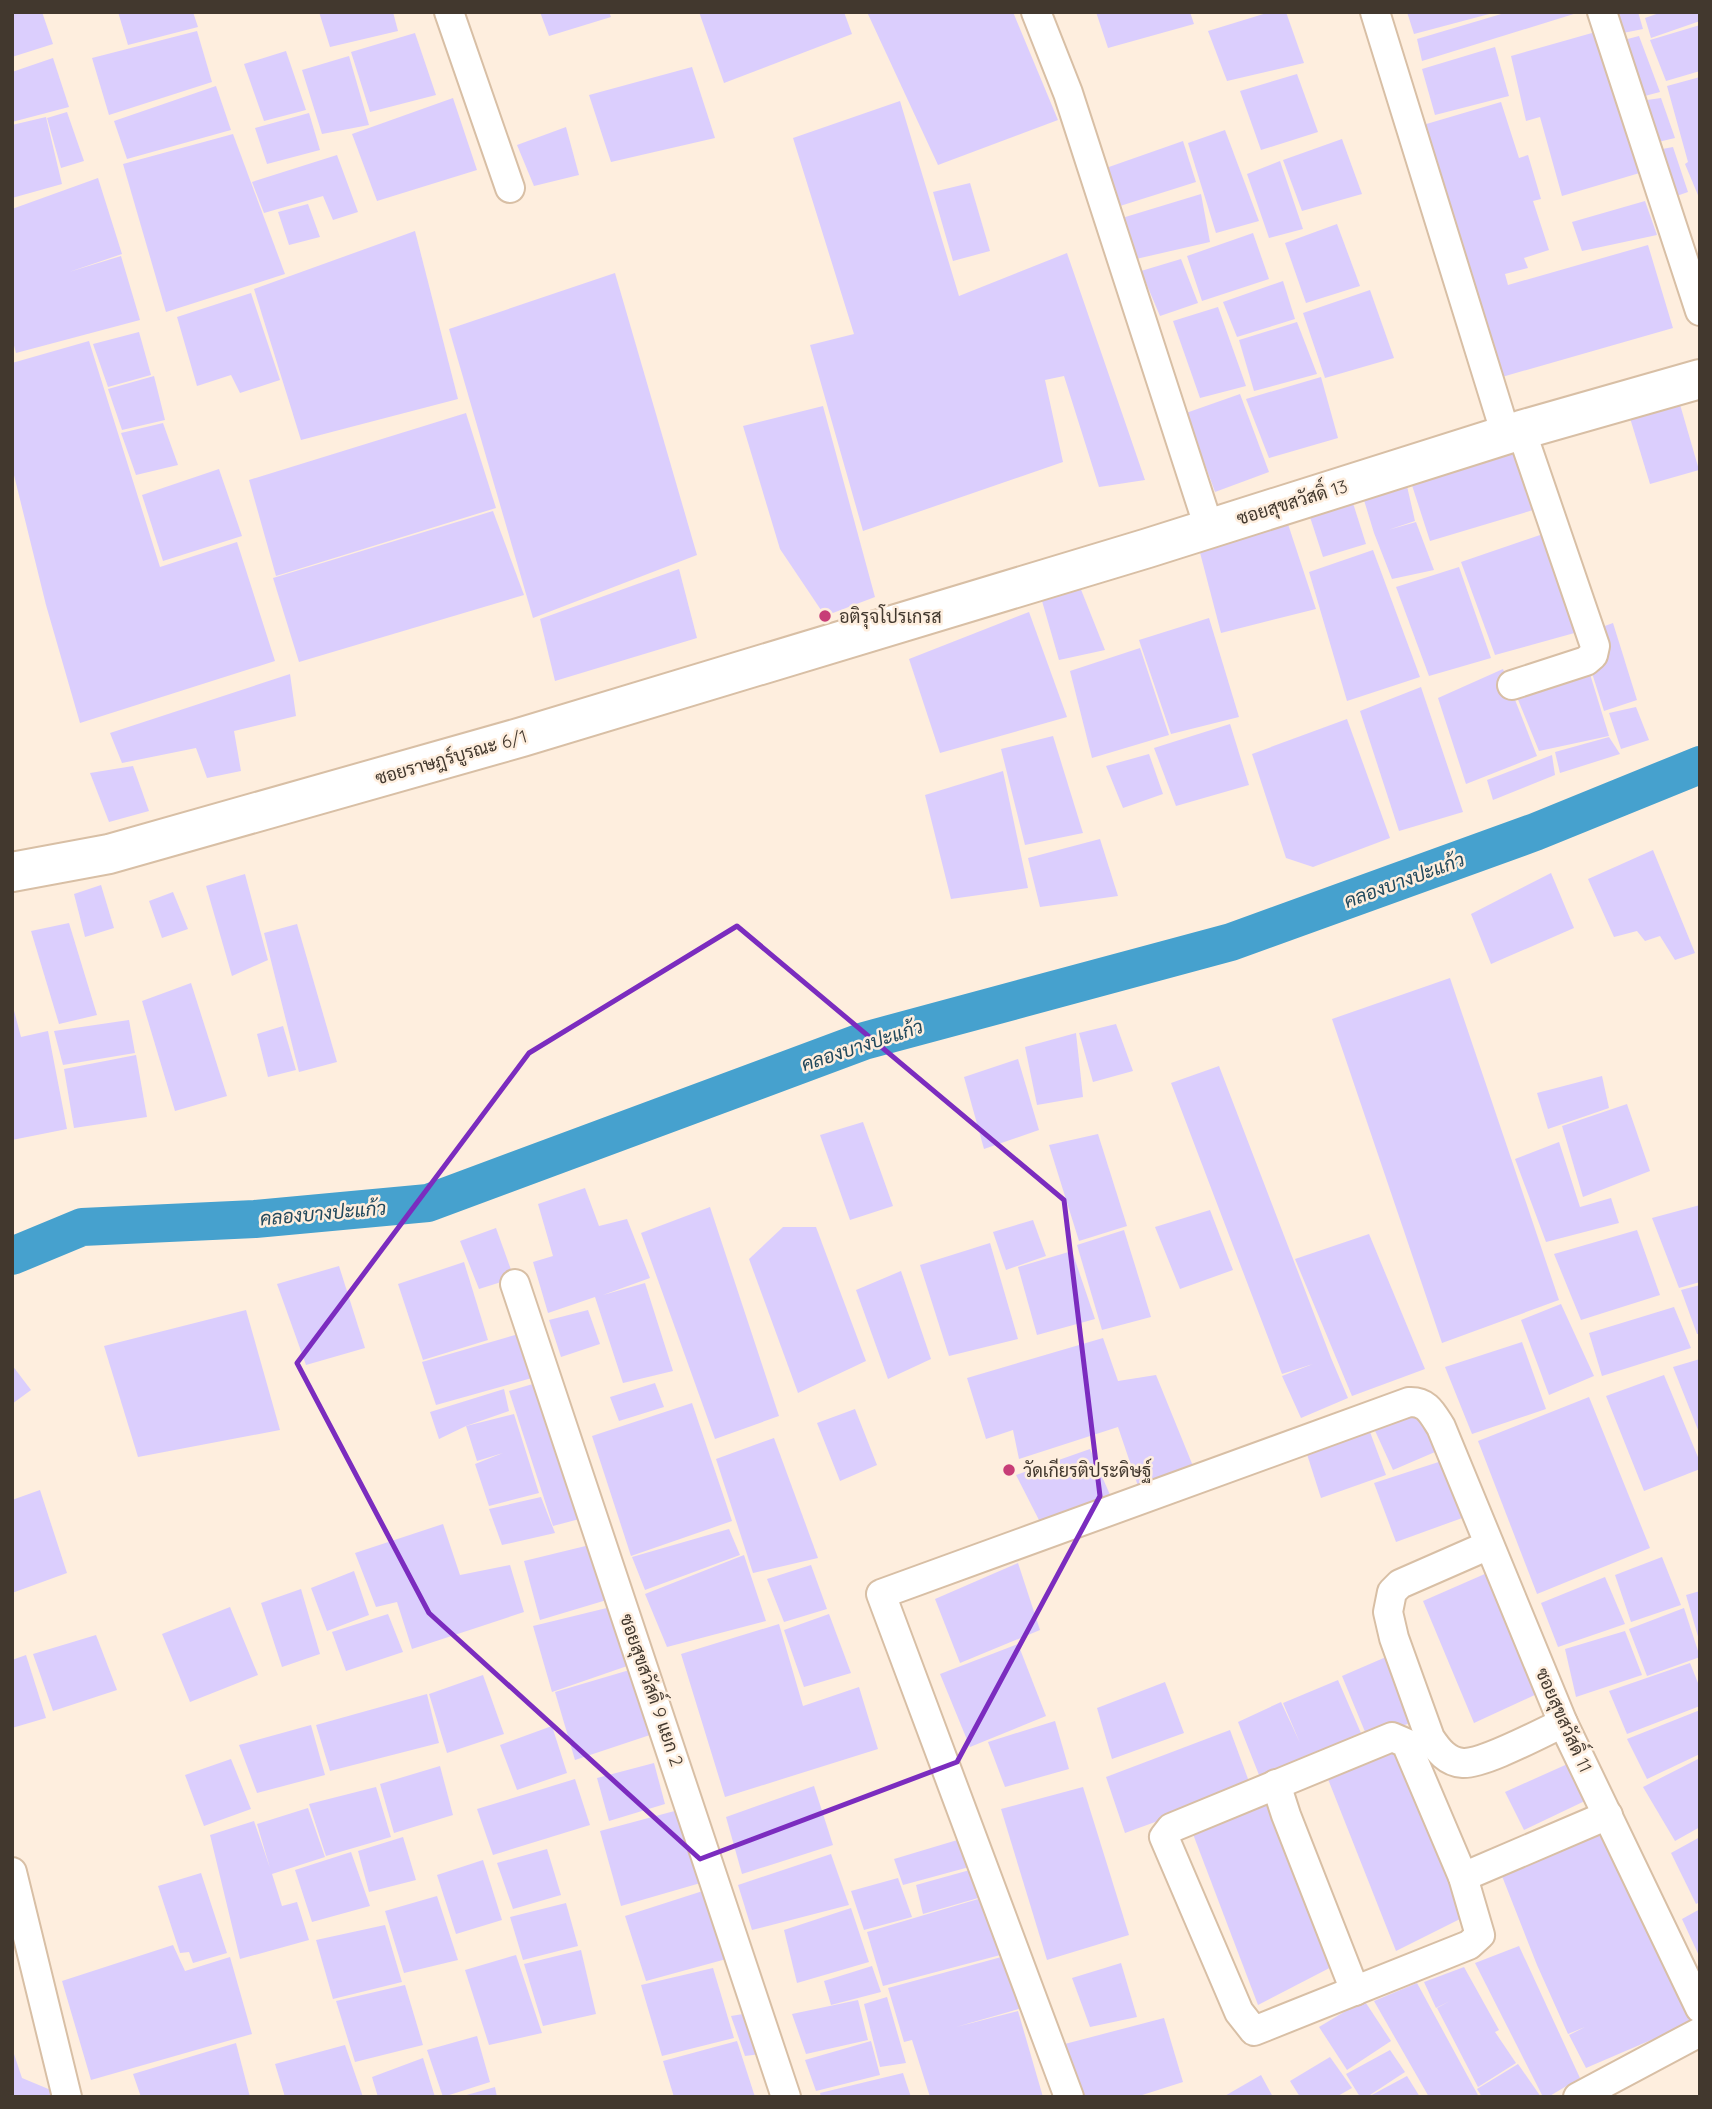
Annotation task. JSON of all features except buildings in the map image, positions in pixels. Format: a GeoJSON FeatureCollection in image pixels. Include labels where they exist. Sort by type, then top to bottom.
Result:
{"type":"FeatureCollection","features":[{"type":"Feature","properties":{"kind":"street"},"geometry":{"type":"LineString","coordinates":[[449,12],[510,188]]}},
{"type":"Feature","properties":{"kind":"street"},"geometry":{"type":"LineString","coordinates":[[1036,12],[1068,93],[1209,528]]}},
{"type":"Feature","properties":{"kind":"street"},"geometry":{"type":"LineString","coordinates":[[1375,12],[1513,433],[1595,646],[1586,661],[1512,685]]}},
{"type":"Feature","properties":{"kind":"street"},"geometry":{"type":"LineString","coordinates":[[1602,12],[1700,311]]}},
{"type":"Feature","properties":{"kind":"street","name":"ซอยสุขสวัสดิ์ 13"},"geometry":{"type":"LineString","coordinates":[[885,628],[1513,433],[1700,379]]}},
{"type":"Feature","properties":{"kind":"street","name":"ซอยราษฎร์บูรณะ 6/1"},"geometry":{"type":"LineString","coordinates":[[12,872],[123,850],[522,737],[885,628]]}},
{"type":"Feature","properties":{"kind":"street","name":"ซอยสุขสวัสดิ์ 9 แยก 2"},"geometry":{"type":"LineString","coordinates":[[515,1283],[786,2097]]}},
{"type":"Feature","properties":{"kind":"street","name":"ซอยสุขสวัสดิ์ 11"},"geometry":{"type":"LineString","coordinates":[[1069,2097],[881,1594],[1409,1402],[1420,1401],[1429,1407],[1441,1427],[1563,1723],[1700,2008]]}},
{"type":"Feature","properties":{"kind":"street"},"geometry":{"type":"LineString","coordinates":[[1489,1545],[1400,1584],[1392,1592],[1388,1612],[1394,1638],[1430,1738],[1436,1748],[1453,1761],[1475,1762],[1563,1723]]}},
{"type":"Feature","properties":{"kind":"street"},"geometry":{"type":"LineString","coordinates":[[1392,1737],[1406,1743],[1463,1877],[1480,1935],[1469,1945],[1254,2031],[1238,2012],[1164,1836],[1171,1828],[1392,1737]]}},
{"type":"Feature","properties":{"kind":"street"},"geometry":{"type":"LineString","coordinates":[[1276,1784],[1355,1991]]}},
{"type":"Feature","properties":{"kind":"street"},"geometry":{"type":"LineString","coordinates":[[1463,1877],[1608,1815]]}},
{"type":"Feature","properties":{"kind":"street"},"geometry":{"type":"LineString","coordinates":[[12,1872],[67,2097]]}},
{"type":"Feature","properties":{"kind":"street"},"geometry":{"type":"LineString","coordinates":[[1578,2097],[1700,2032]]}},
{"type":"Feature","properties":{"kind":"highlighted area"},"geometry":{"type":"Polygon","coordinates":[[[737,926],[1064,1200],[1100,1496],[957,1762],[700,1859],[429,1613],[297,1363],[529,1053],[737,926]]]}},
{"type":"Feature","properties":{"kind":"waterway","name":"คลองบางปะแก้ว"},"geometry":{"type":"LineString","coordinates":[[12,1256],[82,1227],[255,1219],[428,1203],[864,1041],[1231,942],[1535,832],[1700,765]]}},
{"type":"Feature","properties":{"kind":"place","name":"อติรุจโปรเกรส"},"geometry":{"type":"Point","coordinates":[825,616]}},
{"type":"Feature","properties":{"kind":"place","name":"วัดเกียรติประดิษฐ์"},"geometry":{"type":"Point","coordinates":[1009,1470]}}]}
